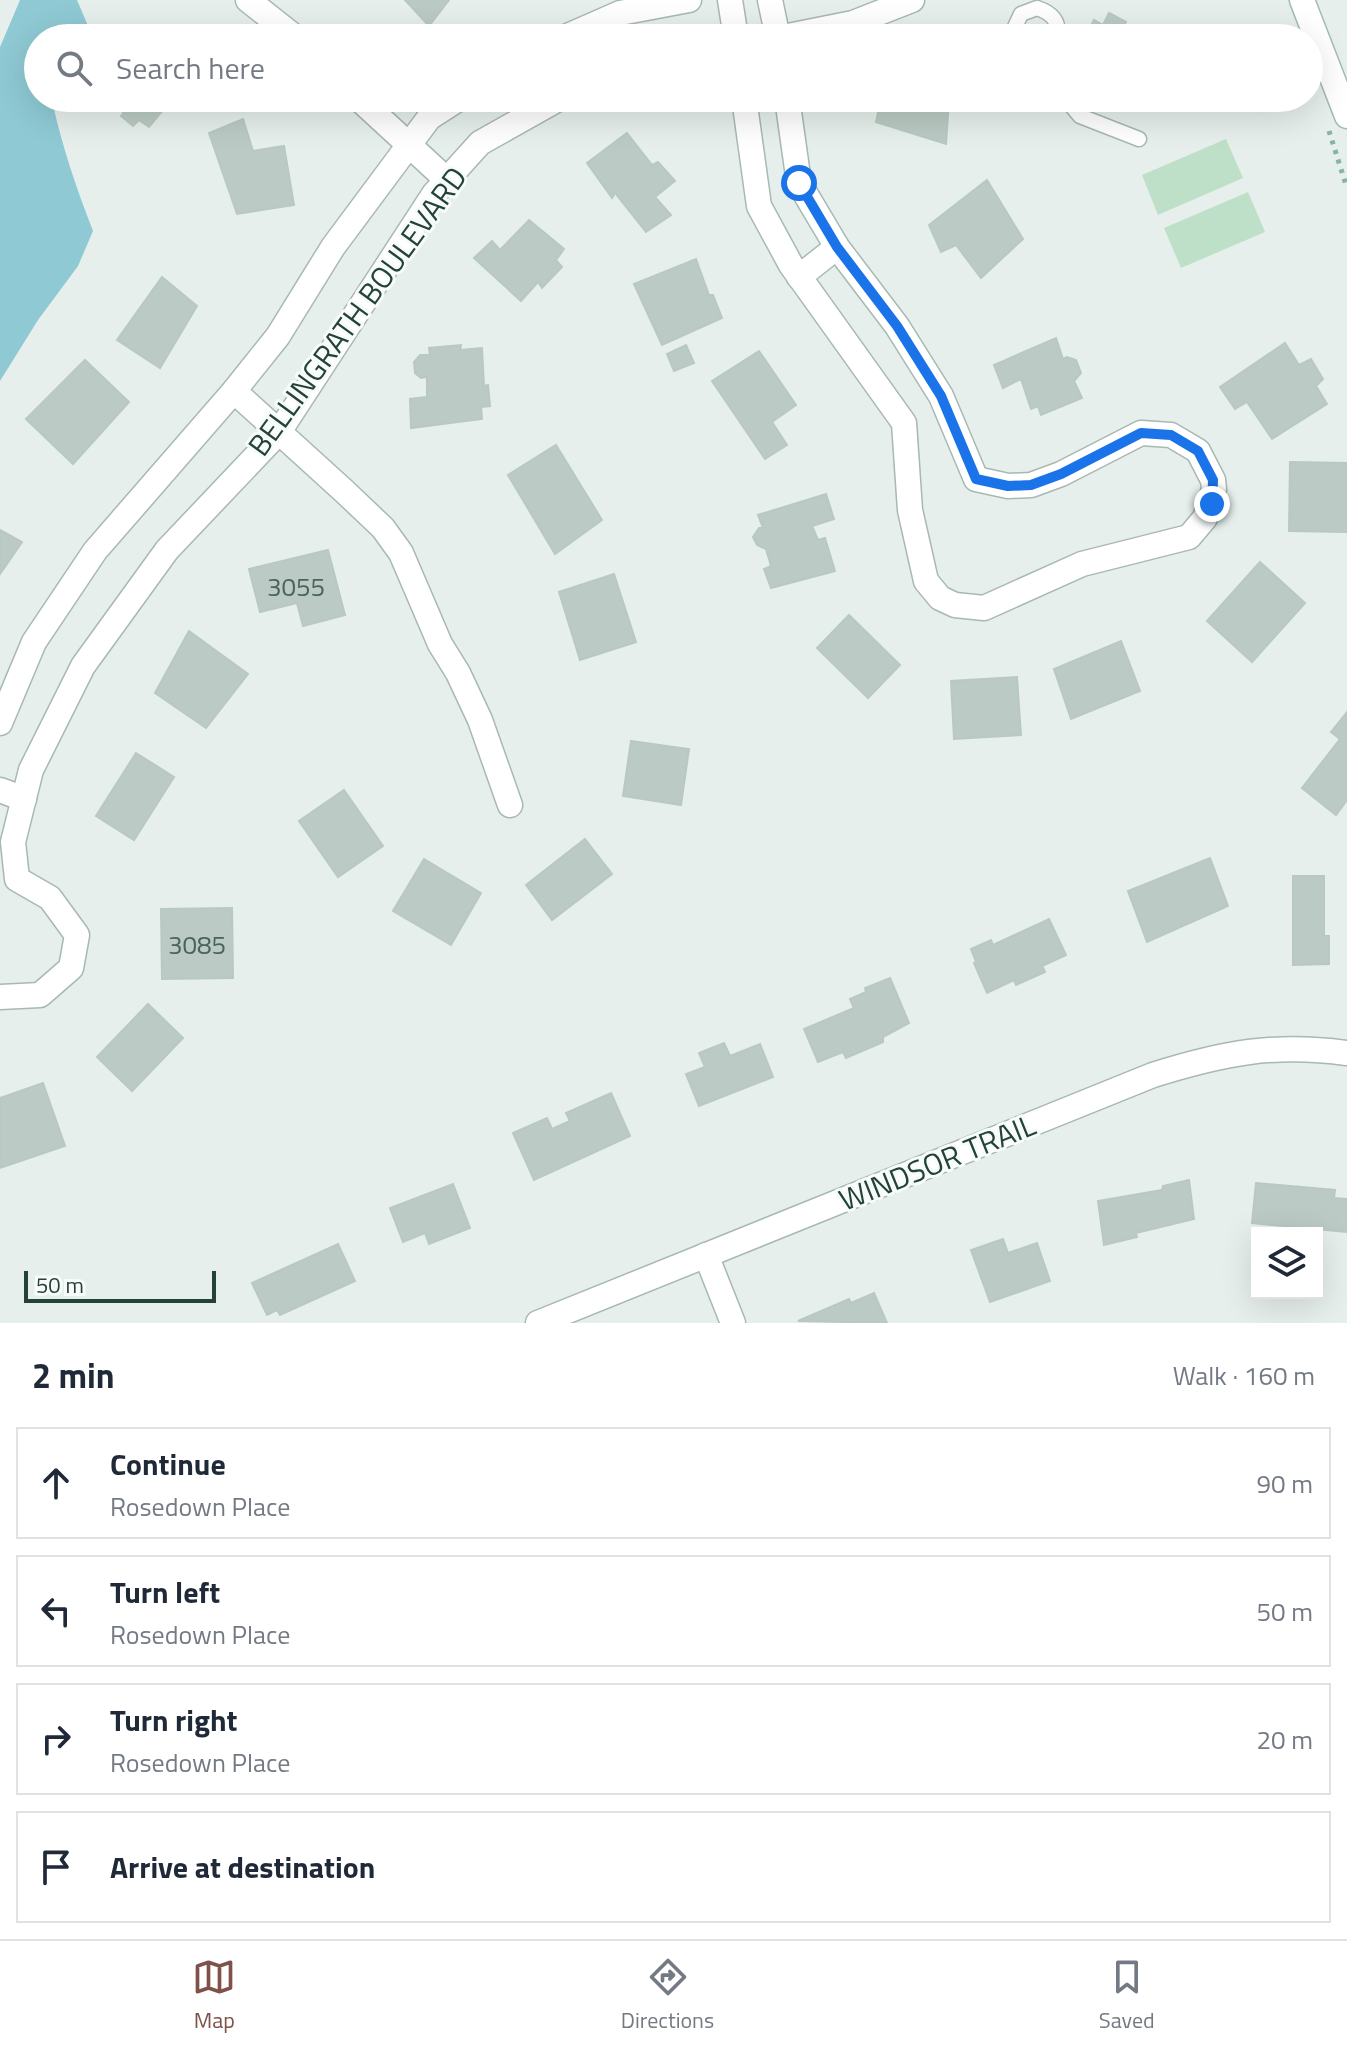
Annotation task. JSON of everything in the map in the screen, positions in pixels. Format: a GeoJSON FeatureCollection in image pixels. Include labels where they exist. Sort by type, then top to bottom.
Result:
{"type":"FeatureCollection","features":[{"type":"Feature","properties":{"kind":"street"},"geometry":{"type":"LineString","coordinates":[[248,0],[278,24]]}},
{"type":"Feature","properties":{"kind":"street"},"geometry":{"type":"LineString","coordinates":[[595,24],[620,13],[689,0]]}},
{"type":"Feature","properties":{"kind":"street"},"geometry":{"type":"LineString","coordinates":[[730,0],[734,24]]}},
{"type":"Feature","properties":{"kind":"street"},"geometry":{"type":"LineString","coordinates":[[770,0],[775,24]]}},
{"type":"Feature","properties":{"kind":"street"},"geometry":{"type":"LineString","coordinates":[[848,24],[912,0]]}},
{"type":"Feature","properties":{"kind":"street"},"geometry":{"type":"LineString","coordinates":[[1302,0],[1309,24]]}},
{"type":"Feature","properties":{"kind":"street"},"geometry":{"type":"LineString","coordinates":[[1323,73],[1337,121]]}},
{"type":"Feature","properties":{"kind":"street"},"geometry":{"type":"LineString","coordinates":[[373,112],[447,180]]}},
{"type":"Feature","properties":{"kind":"street","name":"BELLINGRATH BOULEVARD"},"geometry":{"type":"LineString","coordinates":[[0,723],[34,642],[95,551],[278,336],[333,247],[429,118],[438,112]]}},
{"type":"Feature","properties":{"kind":"street","name":"BELLINGRATH BOULEVARD"},"geometry":{"type":"LineString","coordinates":[[0,997],[40,995],[71,968],[77,935],[50,898],[17,879],[13,842],[31,770],[83,666],[167,550],[279,432],[417,219],[447,180],[480,143],[534,112]]}},
{"type":"Feature","properties":{"kind":"street"},"geometry":{"type":"LineString","coordinates":[[746,112],[759,206],[799,277],[904,423],[910,510],[926,581],[940,598],[968,608],[984,608],[1082,564],[1189,537],[1212,504],[1213,480],[1198,451],[1171,435],[1141,433],[1061,474],[1031,485],[1008,486],[976,479],[941,396],[897,326],[837,247],[799,183],[789,112]]}},
{"type":"Feature","properties":{"kind":"street"},"geometry":{"type":"LineString","coordinates":[[799,277],[837,247]]}},
{"type":"Feature","properties":{"kind":"street"},"geometry":{"type":"LineString","coordinates":[[234,391],[383,528],[401,553],[440,644],[458,673],[480,720],[510,805]]}},
{"type":"Feature","properties":{"kind":"street"},"geometry":{"type":"LineString","coordinates":[[0,790],[24,799]]}},
{"type":"Feature","properties":{"kind":"street","name":"WINDSOR TRAIL"},"geometry":{"type":"LineString","coordinates":[[538,1323],[1153,1075],[1208,1058],[1266,1049],[1317,1049],[1347,1053]]}},
{"type":"Feature","properties":{"kind":"street"},"geometry":{"type":"LineString","coordinates":[[706,1255],[733,1323]]}},
{"type":"Feature","properties":{"kind":"lane"},"geometry":{"type":"LineString","coordinates":[[1016,24],[1021,14],[1036,4],[1053,16],[1057,24]]}},
{"type":"Feature","properties":{"kind":"lane"},"geometry":{"type":"LineString","coordinates":[[1077,112],[1139,139]]}},
{"type":"Feature","properties":{"kind":"path"},"geometry":{"type":"LineString","coordinates":[[1337,121],[1347,188]]}},
{"type":"Feature","properties":{"kind":"green space"},"geometry":{"type":"Polygon","coordinates":[[[1226,139],[1243,178],[1158,215],[1142,175],[1226,139]]]}},
{"type":"Feature","properties":{"kind":"green space"},"geometry":{"type":"Polygon","coordinates":[[[1248,192],[1265,232],[1181,268],[1164,228],[1248,192]]]}},
{"type":"Feature","properties":{"kind":"water"},"geometry":{"type":"Polygon","coordinates":[[[20,0],[77,0],[87,24],[24,24],[24,112],[55,112],[93,231],[78,266],[38,320],[0,381],[0,47],[20,0]]]}},
{"type":"Feature","properties":{"kind":"building"},"geometry":{"type":"Polygon","coordinates":[[[405,0],[449,0],[431,24],[405,0]]]}},
{"type":"Feature","properties":{"kind":"building"},"geometry":{"type":"Polygon","coordinates":[[[1109,13],[1126,22],[1125,24],[1104,24],[1109,13]]]}},
{"type":"Feature","properties":{"kind":"building"},"geometry":{"type":"Polygon","coordinates":[[[161,112],[149,127],[139,120],[133,126],[121,116],[124,113],[161,112]]]}},
{"type":"Feature","properties":{"kind":"building"},"geometry":{"type":"Polygon","coordinates":[[[878,112],[948,112],[946,144],[876,122],[878,112]]]}},
{"type":"Feature","properties":{"kind":"building"},"geometry":{"type":"Polygon","coordinates":[[[243,119],[253,151],[284,146],[294,205],[237,214],[209,133],[243,119]]]}},
{"type":"Feature","properties":{"kind":"building"},"geometry":{"type":"Polygon","coordinates":[[[627,133],[652,165],[658,162],[675,181],[655,197],[671,215],[646,232],[615,193],[612,198],[587,163],[627,133]]]}},
{"type":"Feature","properties":{"kind":"building"},"geometry":{"type":"Polygon","coordinates":[[[987,180],[1023,239],[981,278],[956,245],[941,252],[929,225],[987,180]]]}},
{"type":"Feature","properties":{"kind":"building"},"geometry":{"type":"Polygon","coordinates":[[[529,220],[564,249],[556,260],[562,267],[542,288],[538,282],[521,301],[474,258],[492,241],[500,250],[529,220]]]}},
{"type":"Feature","properties":{"kind":"building"},"geometry":{"type":"Polygon","coordinates":[[[696,259],[709,295],[713,295],[722,318],[662,345],[634,284],[696,259]]]}},
{"type":"Feature","properties":{"kind":"building"},"geometry":{"type":"Polygon","coordinates":[[[162,277],[197,306],[160,368],[117,340],[162,277]]]}},
{"type":"Feature","properties":{"kind":"building"},"geometry":{"type":"Polygon","coordinates":[[[1056,338],[1063,359],[1076,360],[1081,373],[1074,381],[1082,398],[1041,415],[1038,406],[1031,409],[1021,379],[1003,388],[994,365],[1056,338]]]}},
{"type":"Feature","properties":{"kind":"building"},"geometry":{"type":"Polygon","coordinates":[[[1285,343],[1299,365],[1311,359],[1323,379],[1316,386],[1327,404],[1272,439],[1247,402],[1235,409],[1220,387],[1285,343]]]}},
{"type":"Feature","properties":{"kind":"building"},"geometry":{"type":"Polygon","coordinates":[[[461,345],[460,350],[482,348],[484,386],[488,385],[490,406],[481,407],[482,419],[411,428],[410,399],[427,397],[427,377],[421,378],[415,373],[414,362],[420,355],[430,355],[429,348],[461,345]]]}},
{"type":"Feature","properties":{"kind":"building"},"geometry":{"type":"Polygon","coordinates":[[[686,345],[694,363],[674,371],[667,354],[686,345]]]}},
{"type":"Feature","properties":{"kind":"building"},"geometry":{"type":"Polygon","coordinates":[[[759,351],[796,405],[772,422],[787,445],[765,459],[712,381],[759,351]]]}},
{"type":"Feature","properties":{"kind":"building"},"geometry":{"type":"Polygon","coordinates":[[[85,360],[129,402],[73,464],[26,419],[85,360]]]}},
{"type":"Feature","properties":{"kind":"building"},"geometry":{"type":"Polygon","coordinates":[[[556,445],[602,520],[555,554],[508,475],[556,445]]]}},
{"type":"Feature","properties":{"kind":"building"},"geometry":{"type":"Polygon","coordinates":[[[1290,462],[1347,463],[1347,532],[1289,531],[1290,462]]]}},
{"type":"Feature","properties":{"kind":"building"},"geometry":{"type":"Polygon","coordinates":[[[826,494],[834,519],[812,526],[818,540],[825,538],[835,571],[771,588],[764,569],[771,566],[766,549],[757,545],[753,537],[759,528],[763,528],[758,515],[826,494]]]}},
{"type":"Feature","properties":{"kind":"building"},"geometry":{"type":"Polygon","coordinates":[[[0,530],[22,542],[0,574],[0,530]]]}},
{"type":"Feature","properties":{"kind":"building"},"geometry":{"type":"Polygon","coordinates":[[[328,550],[345,615],[303,626],[297,603],[260,612],[249,569],[328,550]]]}},
{"type":"Feature","properties":{"kind":"building"},"geometry":{"type":"Polygon","coordinates":[[[1260,562],[1305,603],[1252,662],[1207,621],[1260,562]]]}},
{"type":"Feature","properties":{"kind":"building"},"geometry":{"type":"Polygon","coordinates":[[[614,574],[636,642],[580,660],[559,592],[614,574]]]}},
{"type":"Feature","properties":{"kind":"building"},"geometry":{"type":"Polygon","coordinates":[[[849,615],[900,665],[868,698],[817,648],[849,615]]]}},
{"type":"Feature","properties":{"kind":"building"},"geometry":{"type":"Polygon","coordinates":[[[189,631],[248,674],[206,728],[155,693],[189,631]]]}},
{"type":"Feature","properties":{"kind":"building"},"geometry":{"type":"Polygon","coordinates":[[[1121,641],[1140,691],[1071,719],[1054,669],[1121,641]]]}},
{"type":"Feature","properties":{"kind":"building"},"geometry":{"type":"Polygon","coordinates":[[[1017,677],[1021,735],[954,739],[951,681],[1017,677]]]}},
{"type":"Feature","properties":{"kind":"building"},"geometry":{"type":"Polygon","coordinates":[[[1347,712],[1347,800],[1336,815],[1302,788],[1340,739],[1331,732],[1347,712]]]}},
{"type":"Feature","properties":{"kind":"building"},"geometry":{"type":"Polygon","coordinates":[[[631,741],[689,749],[681,805],[623,796],[631,741]]]}},
{"type":"Feature","properties":{"kind":"building"},"geometry":{"type":"Polygon","coordinates":[[[136,753],[174,777],[134,840],[96,816],[136,753]]]}},
{"type":"Feature","properties":{"kind":"building"},"geometry":{"type":"Polygon","coordinates":[[[344,790],[383,846],[338,877],[299,821],[344,790]]]}},
{"type":"Feature","properties":{"kind":"building"},"geometry":{"type":"Polygon","coordinates":[[[585,839],[612,874],[552,920],[526,885],[585,839]]]}},
{"type":"Feature","properties":{"kind":"building"},"geometry":{"type":"Polygon","coordinates":[[[1210,858],[1228,906],[1147,942],[1128,891],[1210,858]]]}},
{"type":"Feature","properties":{"kind":"building"},"geometry":{"type":"Polygon","coordinates":[[[424,859],[481,893],[451,945],[393,911],[424,859]]]}},
{"type":"Feature","properties":{"kind":"building"},"geometry":{"type":"Polygon","coordinates":[[[1293,876],[1324,876],[1324,936],[1329,936],[1329,964],[1293,965],[1293,876]]]}},
{"type":"Feature","properties":{"kind":"building"},"geometry":{"type":"Polygon","coordinates":[[[232,908],[233,978],[162,979],[161,909],[232,908]]]}},
{"type":"Feature","properties":{"kind":"building"},"geometry":{"type":"Polygon","coordinates":[[[1049,919],[1066,955],[1042,966],[1045,972],[1016,985],[1014,980],[987,993],[971,949],[991,940],[993,945],[1049,919]]]}},
{"type":"Feature","properties":{"kind":"building"},"geometry":{"type":"Polygon","coordinates":[[[890,978],[909,1023],[883,1037],[883,1042],[846,1058],[843,1052],[818,1062],[804,1029],[854,1008],[850,999],[866,992],[865,988],[890,978]]]}},
{"type":"Feature","properties":{"kind":"building"},"geometry":{"type":"Polygon","coordinates":[[[148,1004],[183,1038],[132,1091],[97,1057],[148,1004]]]}},
{"type":"Feature","properties":{"kind":"building"},"geometry":{"type":"Polygon","coordinates":[[[724,1043],[730,1056],[760,1044],[773,1077],[699,1106],[686,1074],[705,1067],[699,1053],[724,1043]]]}},
{"type":"Feature","properties":{"kind":"building"},"geometry":{"type":"Polygon","coordinates":[[[43,1083],[65,1146],[0,1168],[0,1098],[43,1083]]]}},
{"type":"Feature","properties":{"kind":"building"},"geometry":{"type":"Polygon","coordinates":[[[611,1093],[630,1136],[534,1180],[513,1133],[547,1118],[552,1129],[570,1121],[566,1113],[611,1093]]]}},
{"type":"Feature","properties":{"kind":"building"},"geometry":{"type":"Polygon","coordinates":[[[1189,1180],[1194,1219],[1136,1233],[1137,1237],[1104,1245],[1098,1201],[1162,1190],[1163,1186],[1189,1180]]]}},
{"type":"Feature","properties":{"kind":"building"},"geometry":{"type":"Polygon","coordinates":[[[1256,1183],[1335,1190],[1334,1198],[1347,1199],[1347,1232],[1323,1230],[1323,1227],[1252,1223],[1256,1183]]]}},
{"type":"Feature","properties":{"kind":"building"},"geometry":{"type":"Polygon","coordinates":[[[453,1184],[470,1228],[429,1244],[425,1233],[403,1242],[390,1208],[453,1184]]]}},
{"type":"Feature","properties":{"kind":"building"},"geometry":{"type":"Polygon","coordinates":[[[1003,1239],[1008,1253],[1037,1243],[1050,1281],[990,1302],[971,1250],[1003,1239]]]}},
{"type":"Feature","properties":{"kind":"building"},"geometry":{"type":"Polygon","coordinates":[[[338,1244],[355,1281],[280,1315],[277,1310],[267,1315],[252,1283],[338,1244]]]}},
{"type":"Feature","properties":{"kind":"building"},"geometry":{"type":"Polygon","coordinates":[[[874,1293],[887,1323],[798,1321],[849,1299],[851,1303],[874,1293]]]}},
{"type":"Feature","properties":{"kind":"route"},"geometry":{"type":"LineString","coordinates":[[799,183],[837,247],[897,326],[941,396],[976,479],[1008,486],[1031,485],[1061,474],[1141,433],[1171,435],[1198,451],[1213,480],[1212,504]]}}]}
